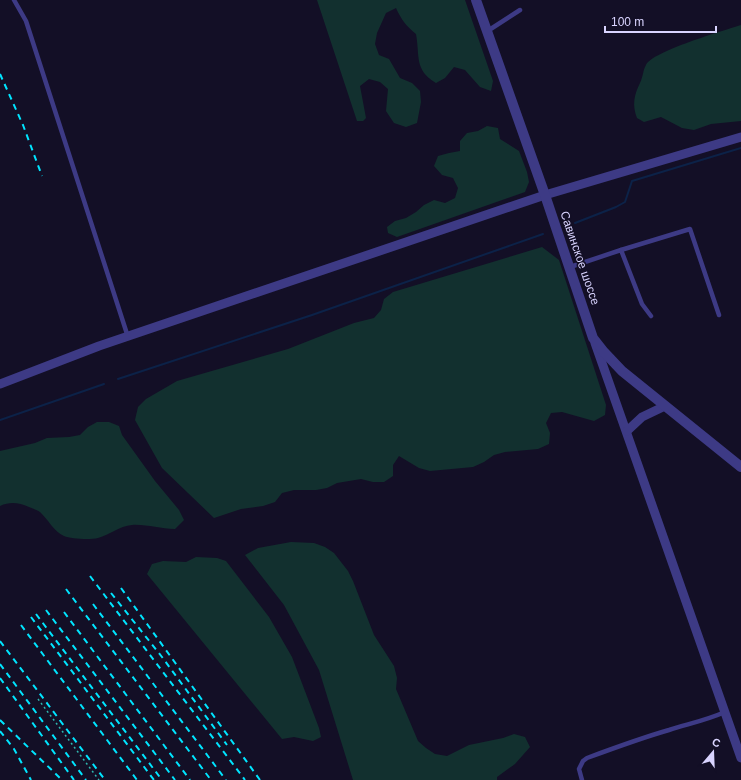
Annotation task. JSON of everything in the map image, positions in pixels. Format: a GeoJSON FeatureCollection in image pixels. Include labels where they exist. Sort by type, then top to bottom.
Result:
{"type":"FeatureCollection","features":[{"type":"Feature","properties":{"kind":"street","name":"Савинское шоссе"},"geometry":{"type":"LineString","coordinates":[[476,0],[570,267],[593,338],[622,371],[741,467]]}},
{"type":"Feature","properties":{"kind":"street"},"geometry":{"type":"LineString","coordinates":[[0,384],[99,346],[545,195],[741,137]]}},
{"type":"Feature","properties":{"kind":"street"},"geometry":{"type":"LineString","coordinates":[[593,338],[741,758]]}},
{"type":"Feature","properties":{"kind":"street"},"geometry":{"type":"LineString","coordinates":[[627,431],[642,417],[666,406]]}},
{"type":"Feature","properties":{"kind":"lane"},"geometry":{"type":"LineString","coordinates":[[14,0],[26,21],[128,337]]}},
{"type":"Feature","properties":{"kind":"lane"},"geometry":{"type":"LineString","coordinates":[[486,32],[520,10]]}},
{"type":"Feature","properties":{"kind":"lane"},"geometry":{"type":"LineString","coordinates":[[570,267],[690,229],[719,315]]}},
{"type":"Feature","properties":{"kind":"lane"},"geometry":{"type":"LineString","coordinates":[[622,250],[642,304],[651,316]]}},
{"type":"Feature","properties":{"kind":"lane"},"geometry":{"type":"LineString","coordinates":[[582,780],[579,773],[580,765],[587,758],[669,730],[706,720],[725,712]]}},
{"type":"Feature","properties":{"kind":"path"},"geometry":{"type":"LineString","coordinates":[[38,699],[99,780]]}},
{"type":"Feature","properties":{"kind":"green space"},"geometry":{"type":"Polygon","coordinates":[[[317,0],[465,0],[493,81],[491,91],[480,87],[465,70],[454,67],[445,78],[436,83],[429,78],[424,73],[419,62],[416,34],[404,22],[396,8],[386,13],[377,33],[375,44],[379,55],[389,59],[400,78],[412,83],[420,91],[421,102],[417,123],[406,127],[394,123],[386,111],[388,89],[380,82],[369,79],[360,86],[366,118],[363,121],[357,121],[317,0]]]}},
{"type":"Feature","properties":{"kind":"green space"},"geometry":{"type":"Polygon","coordinates":[[[741,25],[741,121],[711,124],[694,130],[682,128],[661,117],[644,122],[637,118],[634,104],[635,96],[645,67],[651,60],[689,42],[741,25]]]}},
{"type":"Feature","properties":{"kind":"green space"},"geometry":{"type":"Polygon","coordinates":[[[487,126],[498,128],[500,139],[519,151],[529,182],[525,192],[397,237],[388,233],[387,227],[395,221],[406,218],[424,205],[434,200],[445,203],[455,198],[458,188],[453,178],[442,175],[434,166],[438,156],[460,151],[460,141],[467,133],[478,131],[487,126]]]}},
{"type":"Feature","properties":{"kind":"green space"},"geometry":{"type":"Polygon","coordinates":[[[542,247],[559,260],[606,405],[605,415],[594,421],[562,412],[551,413],[546,423],[550,433],[549,444],[538,449],[505,452],[494,455],[473,467],[430,471],[419,468],[399,456],[393,465],[393,476],[384,482],[373,482],[361,479],[337,483],[327,488],[316,490],[294,490],[282,493],[275,502],[263,506],[241,509],[214,518],[162,468],[135,420],[138,407],[146,399],[177,381],[288,349],[354,323],[374,318],[381,310],[384,299],[393,292],[542,247]]]}},
{"type":"Feature","properties":{"kind":"green space"},"geometry":{"type":"Polygon","coordinates":[[[97,422],[109,422],[119,426],[122,435],[155,481],[179,510],[184,520],[175,529],[132,525],[123,527],[98,538],[90,539],[67,537],[60,534],[37,510],[15,503],[8,503],[0,506],[0,451],[35,443],[47,438],[80,435],[88,427],[97,422]]]}},
{"type":"Feature","properties":{"kind":"green space"},"geometry":{"type":"Polygon","coordinates":[[[291,542],[314,543],[325,547],[334,553],[348,571],[374,635],[394,666],[397,678],[396,689],[418,741],[435,754],[447,756],[469,745],[503,738],[514,734],[525,737],[530,747],[515,764],[497,777],[497,780],[353,780],[319,670],[284,605],[245,555],[258,548],[291,542]]]}},
{"type":"Feature","properties":{"kind":"green space"},"geometry":{"type":"Polygon","coordinates":[[[196,557],[217,558],[226,561],[269,617],[292,657],[321,737],[313,741],[294,737],[282,739],[147,574],[152,564],[163,561],[186,562],[196,557]]]}},
{"type":"Feature","properties":{"kind":"waterway"},"geometry":{"type":"LineString","coordinates":[[575,223],[625,202],[632,181],[741,148]]}},
{"type":"Feature","properties":{"kind":"waterway"},"geometry":{"type":"LineString","coordinates":[[118,379],[312,315],[543,234]]}},
{"type":"Feature","properties":{"kind":"waterway"},"geometry":{"type":"LineString","coordinates":[[0,420],[104,384]]}},
{"type":"Feature","properties":{"kind":"railway"},"geometry":{"type":"LineString","coordinates":[[0,74],[23,125],[42,176]]}},
{"type":"Feature","properties":{"kind":"railway"},"geometry":{"type":"LineString","coordinates":[[90,576],[245,780]]}},
{"type":"Feature","properties":{"kind":"railway"},"geometry":{"type":"LineString","coordinates":[[121,588],[260,780]]}},
{"type":"Feature","properties":{"kind":"railway"},"geometry":{"type":"LineString","coordinates":[[66,589],[211,780]]}},
{"type":"Feature","properties":{"kind":"railway"},"geometry":{"type":"LineString","coordinates":[[111,593],[162,657],[227,745]]}},
{"type":"Feature","properties":{"kind":"railway"},"geometry":{"type":"LineString","coordinates":[[93,604],[226,780]]}},
{"type":"Feature","properties":{"kind":"railway"},"geometry":{"type":"LineString","coordinates":[[46,610],[175,780]]}},
{"type":"Feature","properties":{"kind":"railway"},"geometry":{"type":"LineString","coordinates":[[64,612],[190,780]]}},
{"type":"Feature","properties":{"kind":"railway"},"geometry":{"type":"LineString","coordinates":[[36,614],[162,780]]}},
{"type":"Feature","properties":{"kind":"railway"},"geometry":{"type":"LineString","coordinates":[[31,617],[154,780]]}},
{"type":"Feature","properties":{"kind":"railway"},"geometry":{"type":"LineString","coordinates":[[21,625],[137,780]]}},
{"type":"Feature","properties":{"kind":"railway"},"geometry":{"type":"LineString","coordinates":[[0,641],[105,780]]}},
{"type":"Feature","properties":{"kind":"railway"},"geometry":{"type":"LineString","coordinates":[[0,664],[86,780]]}},
{"type":"Feature","properties":{"kind":"railway"},"geometry":{"type":"LineString","coordinates":[[0,678],[74,780]]}},
{"type":"Feature","properties":{"kind":"railway"},"geometry":{"type":"LineString","coordinates":[[0,720],[62,780]]}},
{"type":"Feature","properties":{"kind":"railway"},"geometry":{"type":"LineString","coordinates":[[0,731],[14,749],[31,780]]}}]}
